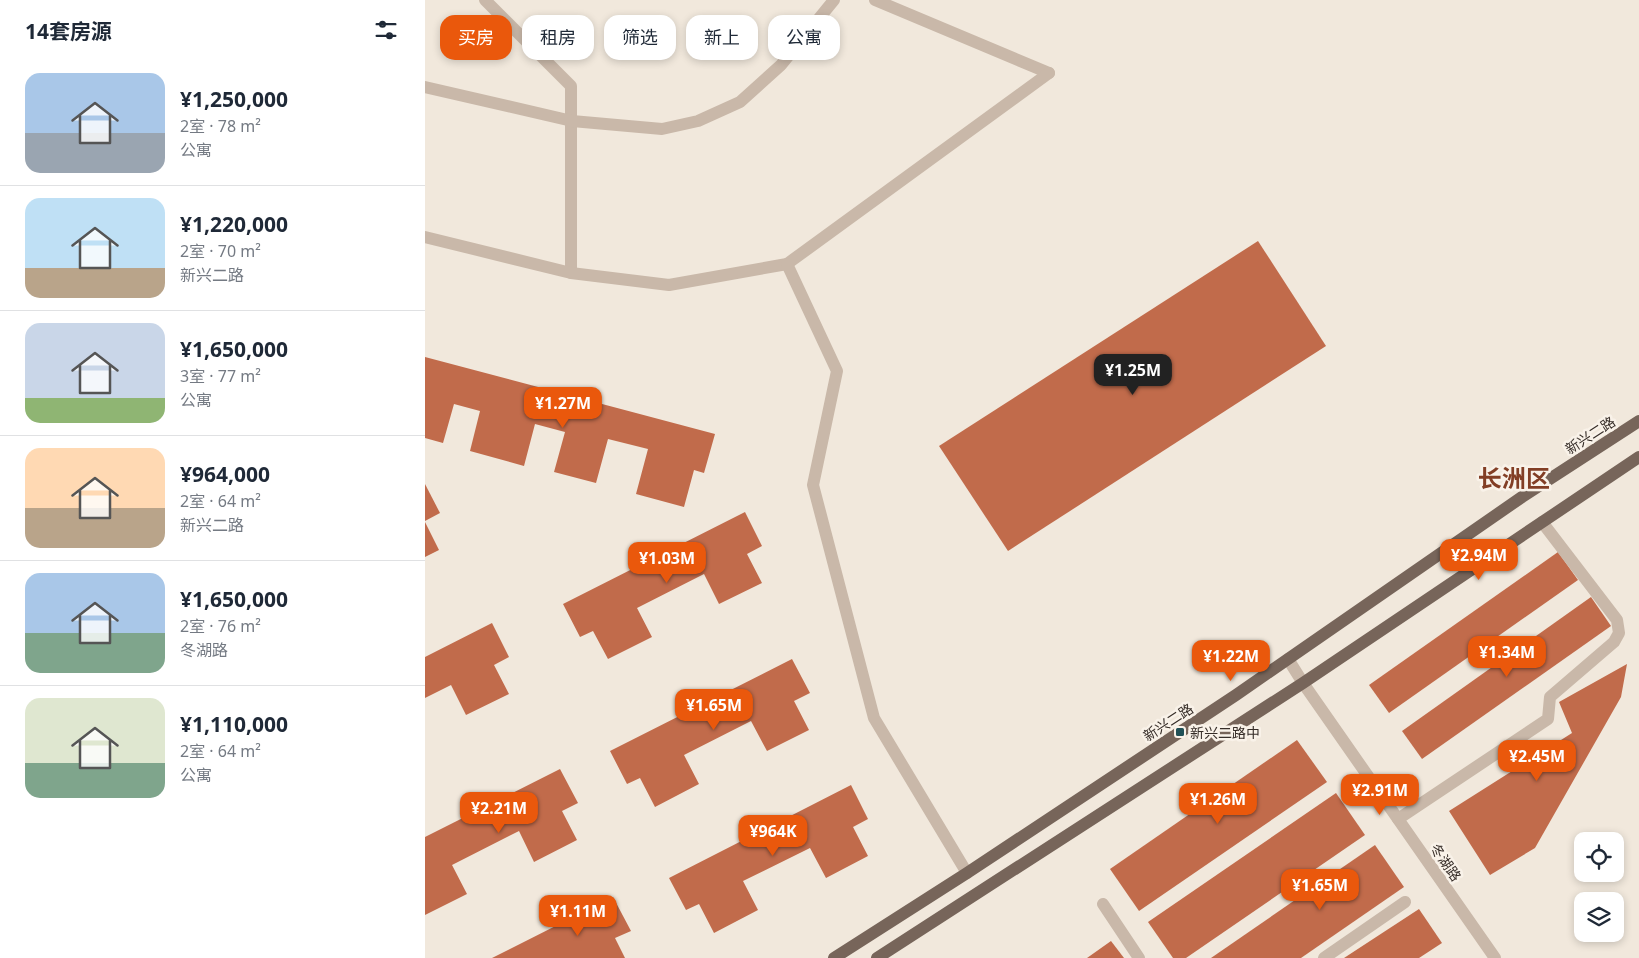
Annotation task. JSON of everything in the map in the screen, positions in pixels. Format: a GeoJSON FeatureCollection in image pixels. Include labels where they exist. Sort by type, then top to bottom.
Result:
{"type":"FeatureCollection","features":[{"type":"Feature","properties":{"kind":"main road","name":"新兴二路"},"geometry":{"type":"LineString","coordinates":[[834,958],[967,873],[1220,706],[1522,497],[1639,421]]}},
{"type":"Feature","properties":{"kind":"main road"},"geometry":{"type":"LineString","coordinates":[[877,958],[1303,683],[1639,457]]}},
{"type":"Feature","properties":{"kind":"street"},"geometry":{"type":"LineString","coordinates":[[485,0],[571,86],[571,273]]}},
{"type":"Feature","properties":{"kind":"street"},"geometry":{"type":"LineString","coordinates":[[425,87],[572,121],[662,129],[697,121],[740,102],[781,65],[834,0]]}},
{"type":"Feature","properties":{"kind":"street"},"geometry":{"type":"LineString","coordinates":[[425,238],[571,273],[669,285],[787,264],[1049,73],[875,0]]}},
{"type":"Feature","properties":{"kind":"street"},"geometry":{"type":"LineString","coordinates":[[787,264],[837,371],[813,486],[874,718],[967,873]]}},
{"type":"Feature","properties":{"kind":"street"},"geometry":{"type":"LineString","coordinates":[[1398,819],[1548,719],[1550,697],[1614,642],[1619,633],[1617,620],[1542,522]]}},
{"type":"Feature","properties":{"kind":"street","name":"冬湖路"},"geometry":{"type":"LineString","coordinates":[[1288,659],[1495,958]]}},
{"type":"Feature","properties":{"kind":"street"},"geometry":{"type":"LineString","coordinates":[[1324,958],[1405,902]]}},
{"type":"Feature","properties":{"kind":"street"},"geometry":{"type":"LineString","coordinates":[[1103,904],[1139,958]]}},
{"type":"Feature","properties":{"kind":"building"},"geometry":{"type":"Polygon","coordinates":[[[1258,241],[1326,346],[1008,551],[939,446],[1258,241]]]}},
{"type":"Feature","properties":{"kind":"building"},"geometry":{"type":"Polygon","coordinates":[[[425,357],[715,434],[704,473],[694,470],[684,507],[636,494],[648,449],[608,439],[596,483],[554,472],[565,432],[535,424],[524,466],[470,451],[480,411],[454,404],[443,443],[425,438],[425,357]]]}},
{"type":"Feature","properties":{"kind":"building"},"geometry":{"type":"Polygon","coordinates":[[[425,484],[440,513],[425,521],[425,484]]]}},
{"type":"Feature","properties":{"kind":"building"},"geometry":{"type":"Polygon","coordinates":[[[745,512],[762,546],[747,554],[762,583],[719,604],[704,574],[637,608],[652,637],[608,659],[593,631],[580,637],[563,604],[745,512]]]}},
{"type":"Feature","properties":{"kind":"building"},"geometry":{"type":"Polygon","coordinates":[[[425,522],[439,550],[425,557],[425,522]]]}},
{"type":"Feature","properties":{"kind":"building"},"geometry":{"type":"Polygon","coordinates":[[[1558,552],[1578,580],[1389,713],[1369,685],[1558,552]]]}},
{"type":"Feature","properties":{"kind":"building"},"geometry":{"type":"Polygon","coordinates":[[[1591,597],[1611,626],[1422,759],[1402,731],[1591,597]]]}},
{"type":"Feature","properties":{"kind":"building"},"geometry":{"type":"Polygon","coordinates":[[[492,623],[509,657],[494,665],[509,694],[466,715],[451,685],[425,698],[425,657],[492,623]]]}},
{"type":"Feature","properties":{"kind":"building"},"geometry":{"type":"Polygon","coordinates":[[[792,659],[810,693],[794,701],[809,730],[767,751],[751,721],[684,755],[699,784],[655,807],[640,778],[627,784],[610,751],[792,659]]]}},
{"type":"Feature","properties":{"kind":"building"},"geometry":{"type":"Polygon","coordinates":[[[1627,664],[1621,697],[1535,848],[1490,875],[1449,811],[1572,733],[1559,702],[1627,664]]]}},
{"type":"Feature","properties":{"kind":"building"},"geometry":{"type":"Polygon","coordinates":[[[1297,740],[1327,782],[1139,911],[1110,869],[1297,740]]]}},
{"type":"Feature","properties":{"kind":"building"},"geometry":{"type":"Polygon","coordinates":[[[560,769],[578,803],[562,811],[577,840],[534,862],[519,831],[452,865],[467,894],[425,915],[425,837],[560,769]]]}},
{"type":"Feature","properties":{"kind":"building"},"geometry":{"type":"Polygon","coordinates":[[[851,785],[868,819],[853,827],[868,856],[826,878],[810,848],[743,881],[758,910],[714,933],[699,904],[686,910],[669,878],[851,785]]]}},
{"type":"Feature","properties":{"kind":"building"},"geometry":{"type":"Polygon","coordinates":[[[1336,793],[1365,835],[1186,958],[1173,958],[1148,922],[1336,793]]]}},
{"type":"Feature","properties":{"kind":"building"},"geometry":{"type":"Polygon","coordinates":[[[1375,845],[1404,887],[1301,958],[1211,958],[1375,845]]]}},
{"type":"Feature","properties":{"kind":"building"},"geometry":{"type":"Polygon","coordinates":[[[613,897],[631,931],[615,938],[625,958],[492,958],[613,897]]]}},
{"type":"Feature","properties":{"kind":"building"},"geometry":{"type":"Polygon","coordinates":[[[1419,909],[1442,943],[1419,958],[1344,958],[1419,909]]]}},
{"type":"Feature","properties":{"kind":"building"},"geometry":{"type":"Polygon","coordinates":[[[1111,941],[1124,958],[1087,958],[1111,941]]]}},
{"type":"Feature","properties":{"kind":"place","name":"新兴二路中"},"geometry":{"type":"Point","coordinates":[1180,732]}},
{"type":"Feature","properties":{"kind":"district","name":"长洲区"},"geometry":{"type":"Point","coordinates":[1514,477]}}]}
